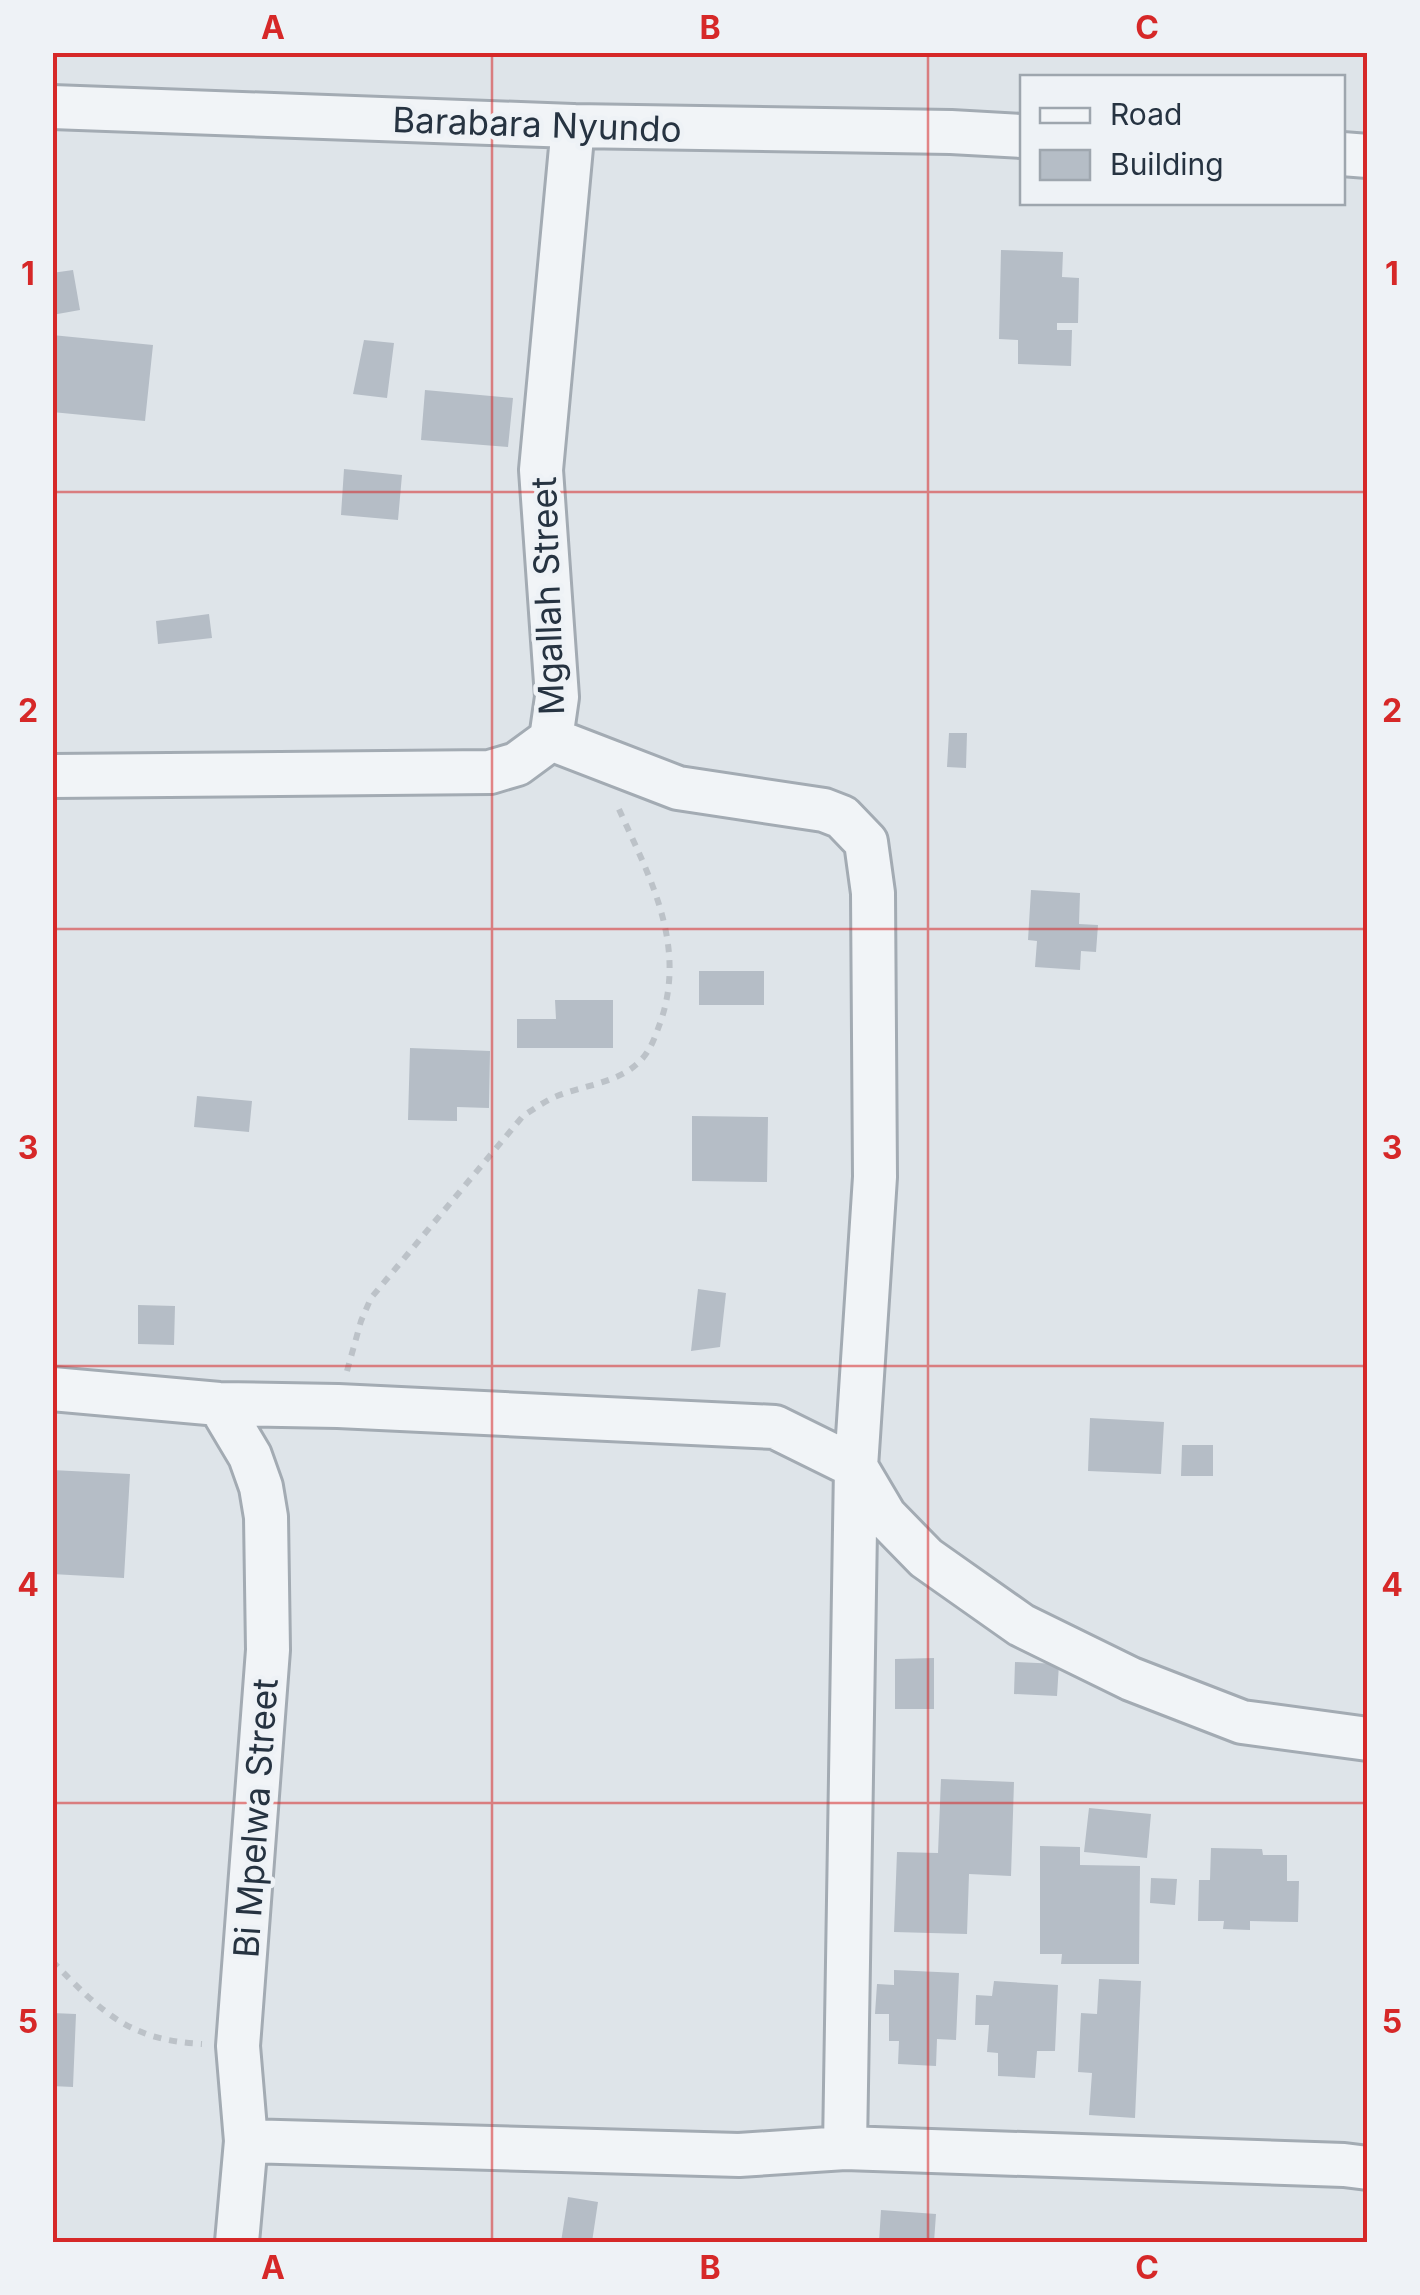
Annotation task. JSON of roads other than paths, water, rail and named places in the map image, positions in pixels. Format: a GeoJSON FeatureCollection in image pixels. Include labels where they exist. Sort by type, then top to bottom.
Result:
{"type":"FeatureCollection","features":[{"type":"Feature","properties":{"kind":"street","name":"Barabara Nyundo"},"geometry":{"type":"LineString","coordinates":[[52,107],[573,126],[1020,136]]}},
{"type":"Feature","properties":{"kind":"street","name":"Mgallah Street"},"geometry":{"type":"LineString","coordinates":[[52,776],[490,772],[517,764],[551,739],[557,697],[541,470],[573,126]]}},
{"type":"Feature","properties":{"kind":"street"},"geometry":{"type":"LineString","coordinates":[[551,739],[678,788],[824,810],[842,817],[866,842],[873,893],[876,1177],[856,1467],[845,2148]]}},
{"type":"Feature","properties":{"kind":"street"},"geometry":{"type":"LineString","coordinates":[[52,1389],[219,1404],[775,1427],[856,1467],[885,1516],[926,1558],[1021,1625],[1131,1679],[1242,1722],[1368,1739]]}},
{"type":"Feature","properties":{"kind":"street","name":"Bi Mpelwa Street"},"geometry":{"type":"LineString","coordinates":[[219,1404],[250,1456],[266,1518],[268,1650],[238,2046],[246,2142],[237,2242]]}},
{"type":"Feature","properties":{"kind":"street"},"geometry":{"type":"LineString","coordinates":[[246,2142],[739,2155],[845,2148],[1344,2164],[1368,2168]]}}]}
